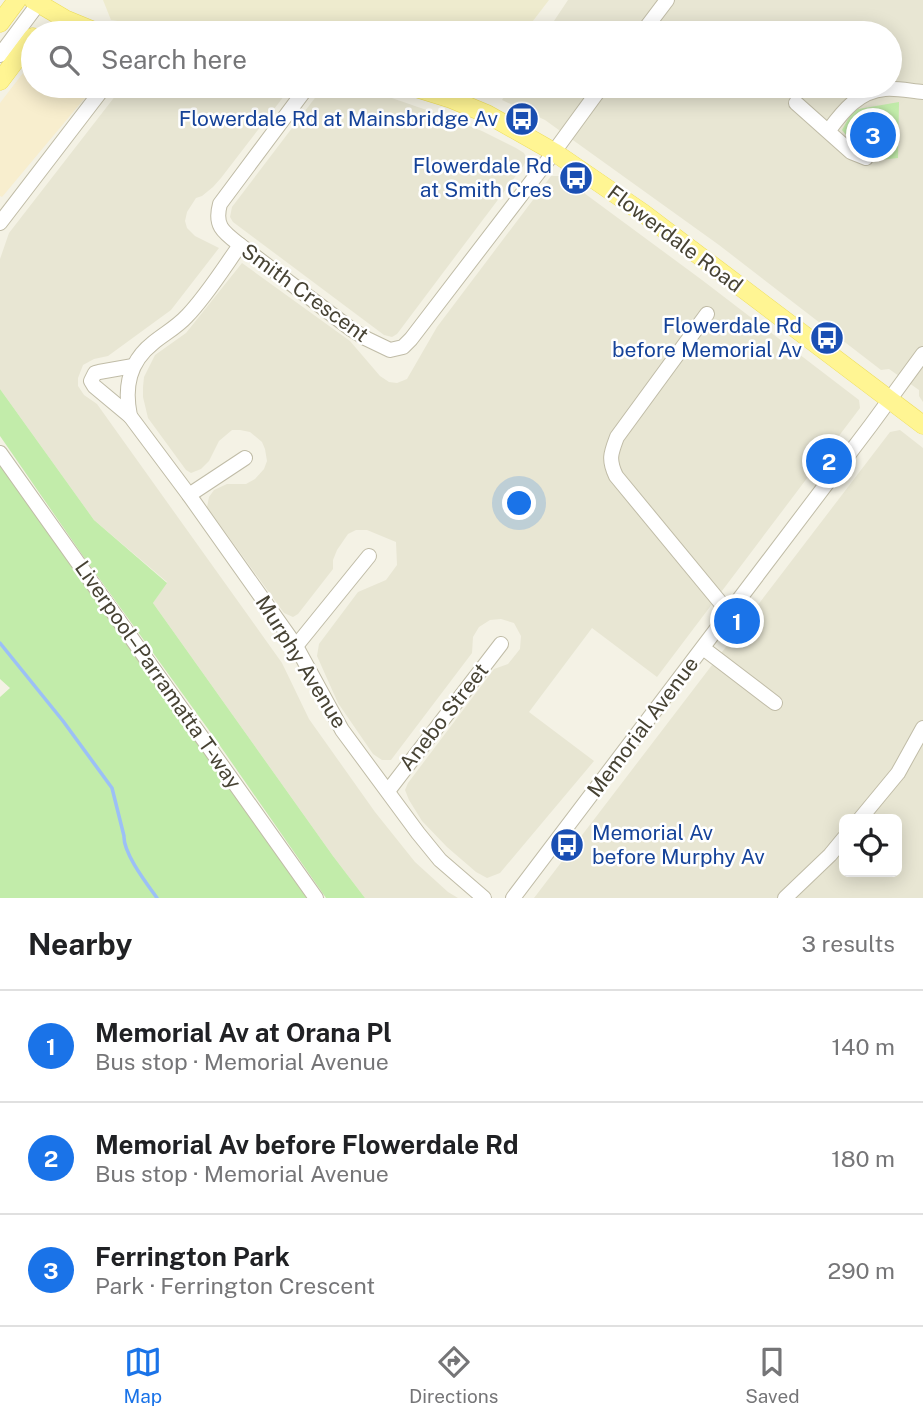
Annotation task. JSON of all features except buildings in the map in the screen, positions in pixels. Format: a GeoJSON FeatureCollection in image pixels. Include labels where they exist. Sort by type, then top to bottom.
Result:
{"type":"FeatureCollection","features":[{"type":"Feature","properties":{"kind":"main road"},"geometry":{"type":"LineString","coordinates":[[0,23],[16,0]]}},
{"type":"Feature","properties":{"kind":"main road"},"geometry":{"type":"LineString","coordinates":[[40,21],[46,3],[69,21]]}},
{"type":"Feature","properties":{"kind":"main road"},"geometry":{"type":"LineString","coordinates":[[0,81],[21,53]]}},
{"type":"Feature","properties":{"kind":"main road","name":"Flowerdale Road"},"geometry":{"type":"LineString","coordinates":[[448,98],[487,114],[554,152],[643,214],[923,425]]}},
{"type":"Feature","properties":{"kind":"street"},"geometry":{"type":"LineString","coordinates":[[651,21],[667,0]]}},
{"type":"Feature","properties":{"kind":"street"},"geometry":{"type":"LineString","coordinates":[[30,21],[46,3]]}},
{"type":"Feature","properties":{"kind":"street"},"geometry":{"type":"LineString","coordinates":[[0,55],[21,31]]}},
{"type":"Feature","properties":{"kind":"street"},"geometry":{"type":"LineString","coordinates":[[902,90],[923,92]]}},
{"type":"Feature","properties":{"kind":"street"},"geometry":{"type":"LineString","coordinates":[[0,223],[96,98]]}},
{"type":"Feature","properties":{"kind":"street","name":"Smith Crescent"},"geometry":{"type":"LineString","coordinates":[[299,98],[220,204],[219,226],[240,246],[351,329],[390,350],[403,347],[411,339],[593,98]]}},
{"type":"Feature","properties":{"kind":"street"},"geometry":{"type":"LineString","coordinates":[[828,130],[850,105],[860,98]]}},
{"type":"Feature","properties":{"kind":"street"},"geometry":{"type":"LineString","coordinates":[[796,103],[851,152],[866,158]]}},
{"type":"Feature","properties":{"kind":"street"},"geometry":{"type":"LineString","coordinates":[[130,416],[128,385],[133,366],[144,350],[188,316],[240,246]]}},
{"type":"Feature","properties":{"kind":"street"},"geometry":{"type":"LineString","coordinates":[[707,314],[617,437],[610,459],[616,476],[729,613]]}},
{"type":"Feature","properties":{"kind":"street","name":"Memorial Avenue"},"geometry":{"type":"LineString","coordinates":[[513,898],[923,354]]}},
{"type":"Feature","properties":{"kind":"street","name":"Murphy Avenue"},"geometry":{"type":"LineString","coordinates":[[133,366],[94,373],[91,381],[130,416],[189,495],[296,646],[342,730],[440,860],[484,898]]}},
{"type":"Feature","properties":{"kind":"street","name":"Liverpool–Parramatta T-way"},"geometry":{"type":"LineString","coordinates":[[0,453],[316,898]]}},
{"type":"Feature","properties":{"kind":"street"},"geometry":{"type":"LineString","coordinates":[[189,495],[245,458]]}},
{"type":"Feature","properties":{"kind":"street"},"geometry":{"type":"LineString","coordinates":[[296,646],[369,556]]}},
{"type":"Feature","properties":{"kind":"street","name":"Anebo Street"},"geometry":{"type":"LineString","coordinates":[[388,791],[501,644]]}},
{"type":"Feature","properties":{"kind":"street"},"geometry":{"type":"LineString","coordinates":[[703,648],[775,703]]}},
{"type":"Feature","properties":{"kind":"street"},"geometry":{"type":"LineString","coordinates":[[864,814],[898,774],[923,728]]}},
{"type":"Feature","properties":{"kind":"street"},"geometry":{"type":"LineString","coordinates":[[785,898],[839,844]]}},
{"type":"Feature","properties":{"kind":"shaded area"},"geometry":{"type":"Polygon","coordinates":[[[103,0],[549,0],[533,21],[111,20],[103,0]]]}},
{"type":"Feature","properties":{"kind":"shaded area"},"geometry":{"type":"Polygon","coordinates":[[[568,0],[923,0],[923,402],[919,390],[889,369],[881,370],[719,245],[545,120],[502,100],[902,98],[902,21],[554,21],[568,0]]]}},
{"type":"Feature","properties":{"kind":"shaded area"},"geometry":{"type":"Polygon","coordinates":[[[21,76],[21,98],[85,98],[2,197],[0,196],[0,103],[21,76]]]}},
{"type":"Feature","properties":{"kind":"shaded area"},"geometry":{"type":"Polygon","coordinates":[[[114,98],[283,98],[221,178],[202,196],[196,198],[187,212],[187,228],[195,236],[219,248],[171,310],[108,356],[83,365],[78,386],[84,395],[97,404],[282,663],[309,719],[375,812],[415,862],[458,898],[365,898],[153,603],[167,582],[94,520],[0,389],[0,259],[9,233],[114,98]]]}},
{"type":"Feature","properties":{"kind":"shaded area"},"geometry":{"type":"Polygon","coordinates":[[[315,98],[392,98],[482,131],[516,148],[524,153],[527,159],[397,334],[392,337],[384,335],[233,222],[230,217],[232,207],[315,98]]]}},
{"type":"Feature","properties":{"kind":"shaded area"},"geometry":{"type":"Polygon","coordinates":[[[551,176],[561,176],[702,280],[859,400],[860,408],[657,677],[592,628],[529,712],[594,761],[500,873],[487,878],[447,847],[422,821],[405,790],[494,669],[508,664],[520,649],[521,636],[514,623],[501,619],[490,620],[479,627],[473,637],[472,653],[391,760],[382,760],[373,754],[338,703],[317,656],[319,644],[358,592],[386,580],[397,565],[396,542],[367,530],[356,530],[348,534],[337,550],[333,569],[298,614],[293,617],[284,613],[207,507],[214,490],[227,484],[246,484],[264,469],[267,461],[262,442],[250,432],[232,430],[219,441],[209,461],[201,469],[191,473],[148,418],[143,387],[144,377],[155,355],[186,333],[242,263],[350,341],[380,376],[389,382],[397,383],[407,379],[437,327],[551,176]]]}},
{"type":"Feature","properties":{"kind":"shaded area"},"geometry":{"type":"Polygon","coordinates":[[[900,430],[923,448],[923,898],[534,898],[890,432],[900,430]]]}},
{"type":"Feature","properties":{"kind":"green space"},"geometry":{"type":"Polygon","coordinates":[[[899,102],[898,158],[879,160],[869,145],[851,141],[842,130],[853,110],[899,102]]]}},
{"type":"Feature","properties":{"kind":"green space"},"geometry":{"type":"Polygon","coordinates":[[[0,389],[94,520],[167,583],[153,603],[365,898],[326,898],[0,436],[0,389]]]}},
{"type":"Feature","properties":{"kind":"green space"},"geometry":{"type":"Polygon","coordinates":[[[0,464],[307,898],[0,898],[0,697],[10,688],[0,679],[0,464]]]}},
{"type":"Feature","properties":{"kind":"waterway"},"geometry":{"type":"LineString","coordinates":[[0,643],[63,721],[112,788],[127,851],[157,898]]}},
{"type":"Feature","properties":{"kind":"place","name":"Flowerdale Rd at Mainsbridge Av"},"geometry":{"type":"Point","coordinates":[522,119]}},
{"type":"Feature","properties":{"kind":"place","name":"Ferrington Park"},"geometry":{"type":"Point","coordinates":[873,135]}},
{"type":"Feature","properties":{"kind":"place","name":"Flowerdale Rd at Smith Cres"},"geometry":{"type":"Point","coordinates":[576,178]}},
{"type":"Feature","properties":{"kind":"place","name":"Flowerdale Rd before Memorial Av"},"geometry":{"type":"Point","coordinates":[827,338]}},
{"type":"Feature","properties":{"kind":"place","name":"Memorial Av before Flowerdale Rd"},"geometry":{"type":"Point","coordinates":[829,461]}},
{"type":"Feature","properties":{"kind":"place","name":"Memorial Av at Orana Pl"},"geometry":{"type":"Point","coordinates":[737,621]}},
{"type":"Feature","properties":{"kind":"place","name":"Memorial Av before Murphy Av"},"geometry":{"type":"Point","coordinates":[567,845]}}]}
